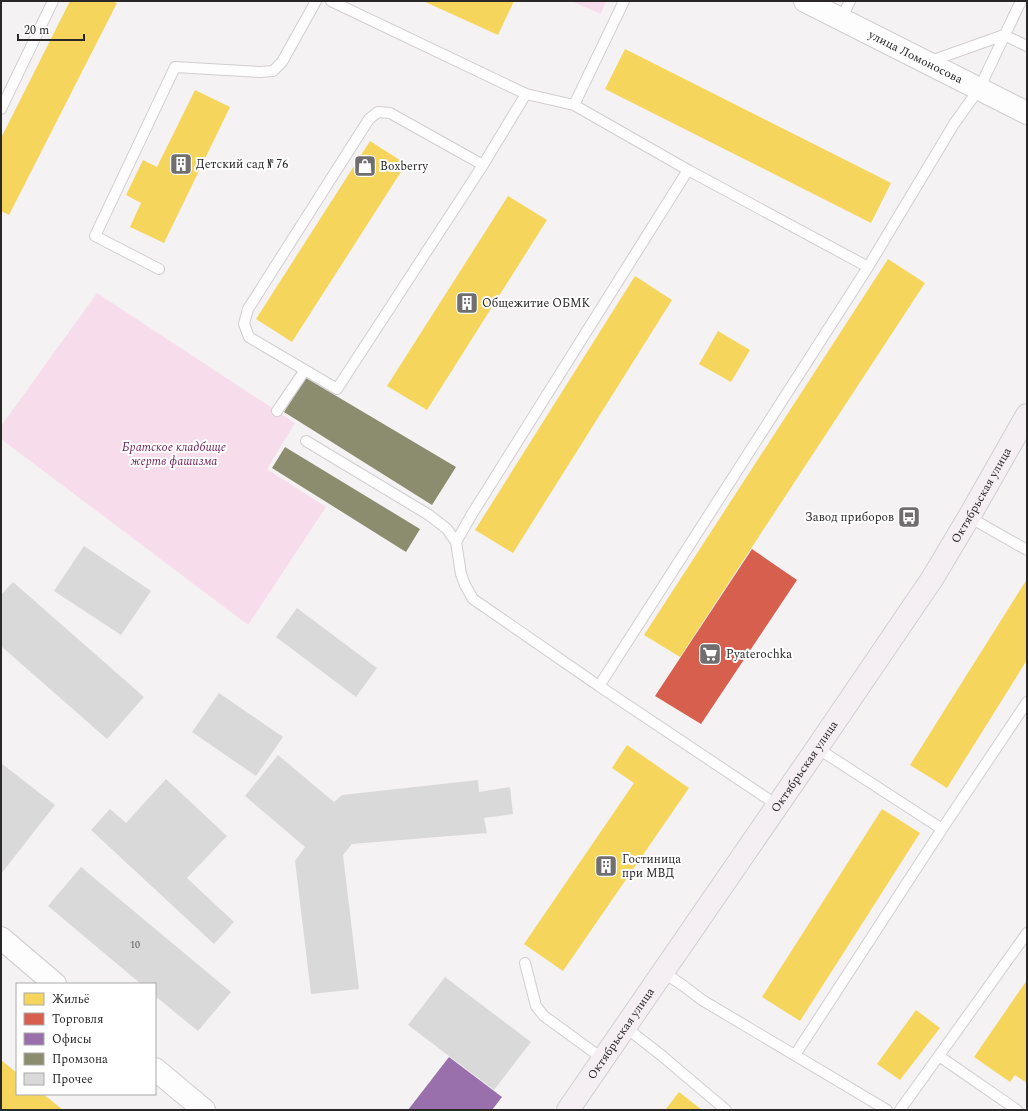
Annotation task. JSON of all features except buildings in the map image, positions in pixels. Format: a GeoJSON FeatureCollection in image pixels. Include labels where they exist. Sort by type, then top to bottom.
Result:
{"type":"FeatureCollection","features":[{"type":"Feature","properties":{"kind":"main road","name":"Октябрьская улица"},"geometry":{"type":"LineString","coordinates":[[568,1110],[932,579],[970,517],[1027,415]]}},
{"type":"Feature","properties":{"kind":"street","name":"улица Ломоносова"},"geometry":{"type":"LineString","coordinates":[[805,1],[846,10],[926,62],[978,90],[1027,113]]}},
{"type":"Feature","properties":{"kind":"street"},"geometry":{"type":"LineString","coordinates":[[1,938],[54,983]]}},
{"type":"Feature","properties":{"kind":"street"},"geometry":{"type":"LineString","coordinates":[[156,1069],[204,1110]]}},
{"type":"Feature","properties":{"kind":"lane"},"geometry":{"type":"LineString","coordinates":[[1,109],[53,1]]}},
{"type":"Feature","properties":{"kind":"lane"},"geometry":{"type":"LineString","coordinates":[[159,269],[95,236],[175,66],[260,72],[274,71],[282,62],[316,1]]}},
{"type":"Feature","properties":{"kind":"lane"},"geometry":{"type":"LineString","coordinates":[[331,1],[526,94],[574,105],[688,170],[868,267]]}},
{"type":"Feature","properties":{"kind":"lane"},"geometry":{"type":"LineString","coordinates":[[574,105],[624,1]]}},
{"type":"Feature","properties":{"kind":"lane"},"geometry":{"type":"LineString","coordinates":[[599,686],[868,267],[954,124],[978,90],[1021,1]]}},
{"type":"Feature","properties":{"kind":"lane"},"geometry":{"type":"LineString","coordinates":[[926,62],[1004,35],[1027,46]]}},
{"type":"Feature","properties":{"kind":"lane"},"geometry":{"type":"LineString","coordinates":[[484,165],[390,113],[378,112],[369,119],[248,309],[244,324],[249,337],[337,389],[484,165],[526,94]]}},
{"type":"Feature","properties":{"kind":"lane"},"geometry":{"type":"LineString","coordinates":[[456,542],[472,514],[688,170]]}},
{"type":"Feature","properties":{"kind":"lane"},"geometry":{"type":"LineString","coordinates":[[277,411],[305,370]]}},
{"type":"Feature","properties":{"kind":"lane"},"geometry":{"type":"LineString","coordinates":[[306,441],[429,516],[447,529],[456,542],[461,574],[473,599],[599,686],[777,805]]}},
{"type":"Feature","properties":{"kind":"lane"},"geometry":{"type":"LineString","coordinates":[[970,517],[1027,550]]}},
{"type":"Feature","properties":{"kind":"lane"},"geometry":{"type":"LineString","coordinates":[[795,1055],[942,829],[1027,702]]}},
{"type":"Feature","properties":{"kind":"lane"},"geometry":{"type":"LineString","coordinates":[[817,748],[942,829]]}},
{"type":"Feature","properties":{"kind":"lane"},"geometry":{"type":"LineString","coordinates":[[900,1110],[1027,933]]}},
{"type":"Feature","properties":{"kind":"lane"},"geometry":{"type":"LineString","coordinates":[[525,963],[536,1006],[544,1016],[603,1059]]}},
{"type":"Feature","properties":{"kind":"lane"},"geometry":{"type":"LineString","coordinates":[[663,972],[702,1000],[887,1110]]}},
{"type":"Feature","properties":{"kind":"lane"},"geometry":{"type":"LineString","coordinates":[[625,1027],[661,1054],[726,1110]]}},
{"type":"Feature","properties":{"kind":"lane"},"geometry":{"type":"LineString","coordinates":[[939,1056],[1017,1110]]}},
{"type":"Feature","properties":{"kind":"green space"},"geometry":{"type":"Polygon","coordinates":[[[571,1],[606,1],[601,14],[571,1]]]}},
{"type":"Feature","properties":{"kind":"green space","name":"Братское кладбище жертв фашизма"},"geometry":{"type":"Polygon","coordinates":[[[97,293],[295,423],[267,469],[326,507],[248,625],[1,439],[1,426],[97,293]]]}},
{"type":"Feature","properties":{"kind":"place","name":"Детский сад № 76"},"geometry":{"type":"Point","coordinates":[181,164]}},
{"type":"Feature","properties":{"kind":"place","name":"Boxberry"},"geometry":{"type":"Point","coordinates":[365,166]}},
{"type":"Feature","properties":{"kind":"place","name":"Общежитие ОБМК"},"geometry":{"type":"Point","coordinates":[467,303]}},
{"type":"Feature","properties":{"kind":"place","name":"Завод приборов"},"geometry":{"type":"Point","coordinates":[909,517]}},
{"type":"Feature","properties":{"kind":"place","name":"Pyaterochka"},"geometry":{"type":"Point","coordinates":[710,654]}},
{"type":"Feature","properties":{"kind":"place","name":"Гостиница при МВД"},"geometry":{"type":"Point","coordinates":[606,866]}}]}
